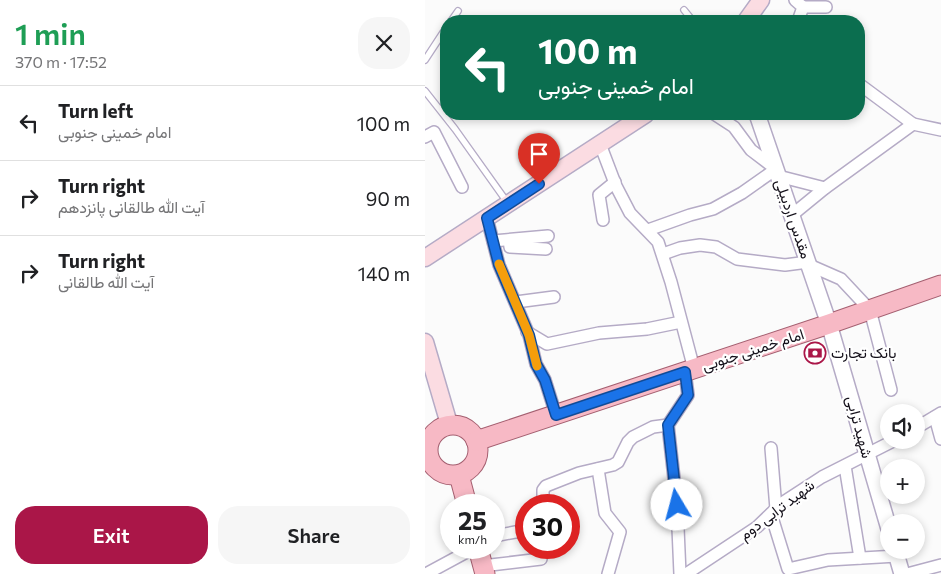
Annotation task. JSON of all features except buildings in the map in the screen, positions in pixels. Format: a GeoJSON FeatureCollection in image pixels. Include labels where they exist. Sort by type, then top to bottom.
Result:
{"type":"FeatureCollection","features":[{"type":"Feature","properties":{"kind":"main road"},"geometry":{"type":"LineString","coordinates":[[750,15],[761,0]]}},
{"type":"Feature","properties":{"kind":"main road"},"geometry":{"type":"LineString","coordinates":[[425,258],[637,120]]}},
{"type":"Feature","properties":{"kind":"main road","name":"امام خمینی جنوبی"},"geometry":{"type":"LineString","coordinates":[[477,441],[941,285]]}},
{"type":"Feature","properties":{"kind":"main road"},"geometry":{"type":"LineString","coordinates":[[425,342],[449,424]]}},
{"type":"Feature","properties":{"kind":"main road"},"geometry":{"type":"LineString","coordinates":[[457,424],[472,433],[477,441],[477,458],[467,471],[451,475],[443,473],[428,463],[427,446],[429,438],[441,427],[457,424]]}},
{"type":"Feature","properties":{"kind":"main road"},"geometry":{"type":"LineString","coordinates":[[459,474],[464,494]]}},
{"type":"Feature","properties":{"kind":"street"},"geometry":{"type":"LineString","coordinates":[[799,3],[826,8]]}},
{"type":"Feature","properties":{"kind":"street"},"geometry":{"type":"LineString","coordinates":[[865,88],[913,124],[941,130]]}},
{"type":"Feature","properties":{"kind":"street"},"geometry":{"type":"LineString","coordinates":[[723,120],[734,127],[751,150],[777,172],[825,188]]}},
{"type":"Feature","properties":{"kind":"street","name":"مقدس اردبیلی"},"geometry":{"type":"LineString","coordinates":[[759,120],[829,324]]}},
{"type":"Feature","properties":{"kind":"street"},"geometry":{"type":"LineString","coordinates":[[792,215],[825,188],[913,124]]}},
{"type":"Feature","properties":{"kind":"street"},"geometry":{"type":"LineString","coordinates":[[425,137],[434,132],[462,187]]}},
{"type":"Feature","properties":{"kind":"street"},"geometry":{"type":"LineString","coordinates":[[599,144],[630,213],[658,242],[681,322],[689,370],[688,395],[668,425],[687,573]]}},
{"type":"Feature","properties":{"kind":"street"},"geometry":{"type":"LineString","coordinates":[[648,230],[713,209],[777,172]]}},
{"type":"Feature","properties":{"kind":"street"},"geometry":{"type":"LineString","coordinates":[[603,220],[599,196],[615,182]]}},
{"type":"Feature","properties":{"kind":"street"},"geometry":{"type":"LineString","coordinates":[[487,218],[499,265],[516,302],[536,364],[545,380],[556,415]]}},
{"type":"Feature","properties":{"kind":"street"},"geometry":{"type":"LineString","coordinates":[[493,241],[548,236]]}},
{"type":"Feature","properties":{"kind":"street"},"geometry":{"type":"LineString","coordinates":[[509,240],[510,246],[546,249]]}},
{"type":"Feature","properties":{"kind":"street"},"geometry":{"type":"LineString","coordinates":[[663,254],[681,248],[701,245],[715,246],[737,259],[785,265],[808,263],[841,279],[870,310],[891,390]]}},
{"type":"Feature","properties":{"kind":"street"},"geometry":{"type":"LineString","coordinates":[[516,302],[554,297]]}},
{"type":"Feature","properties":{"kind":"street"},"geometry":{"type":"LineString","coordinates":[[527,332],[547,344],[681,322]]}},
{"type":"Feature","properties":{"kind":"street","name":"شهید ترابی"},"geometry":{"type":"LineString","coordinates":[[829,324],[884,514]]}},
{"type":"Feature","properties":{"kind":"street"},"geometry":{"type":"LineString","coordinates":[[925,423],[938,415],[941,438]]}},
{"type":"Feature","properties":{"kind":"street"},"geometry":{"type":"LineString","coordinates":[[543,494],[546,486],[579,473],[618,462],[628,442],[633,437],[653,427],[668,425]]}},
{"type":"Feature","properties":{"kind":"street"},"geometry":{"type":"LineString","coordinates":[[771,448],[774,512],[788,569],[828,560],[880,555]]}},
{"type":"Feature","properties":{"kind":"street","name":"شهید ترابی دوم"},"geometry":{"type":"LineString","coordinates":[[687,573],[757,527],[774,512],[822,477],[880,449]]}},
{"type":"Feature","properties":{"kind":"street"},"geometry":{"type":"LineString","coordinates":[[845,466],[861,558]]}},
{"type":"Feature","properties":{"kind":"street"},"geometry":{"type":"LineString","coordinates":[[598,469],[605,514],[621,532],[608,574]]}},
{"type":"Feature","properties":{"kind":"street"},"geometry":{"type":"LineString","coordinates":[[426,574],[453,559]]}},
{"type":"Feature","properties":{"kind":"street"},"geometry":{"type":"LineString","coordinates":[[482,562],[541,559]]}},
{"type":"Feature","properties":{"kind":"street"},"geometry":{"type":"LineString","coordinates":[[898,559],[902,574]]}},
{"type":"Feature","properties":{"kind":"street"},"geometry":{"type":"LineString","coordinates":[[907,574],[941,565]]}},
{"type":"Feature","properties":{"kind":"lane"},"geometry":{"type":"LineString","coordinates":[[684,10],[688,15]]}},
{"type":"Feature","properties":{"kind":"lane"},"geometry":{"type":"LineString","coordinates":[[455,15],[458,11]]}},
{"type":"Feature","properties":{"kind":"lane"},"geometry":{"type":"LineString","coordinates":[[425,60],[440,37]]}},
{"type":"Feature","properties":{"kind":"lane"},"geometry":{"type":"LineString","coordinates":[[425,91],[440,110]]}},
{"type":"Feature","properties":{"kind":"lane"},"geometry":{"type":"LineString","coordinates":[[448,120],[508,204]]}},
{"type":"Feature","properties":{"kind":"slow traffic"},"geometry":{"type":"LineString","coordinates":[[499,264],[529,335],[537,366]]}},
{"type":"Feature","properties":{"kind":"place","name":"بانک تجارت"},"geometry":{"type":"Point","coordinates":[815,353]}},
{"type":"Feature","properties":{"kind":"route"},"geometry":{"type":"LineString","coordinates":[[539,184],[487,218],[499,265],[529,335],[536,364],[545,380],[556,415],[685,372],[688,395],[668,425],[677,505]]}}]}
